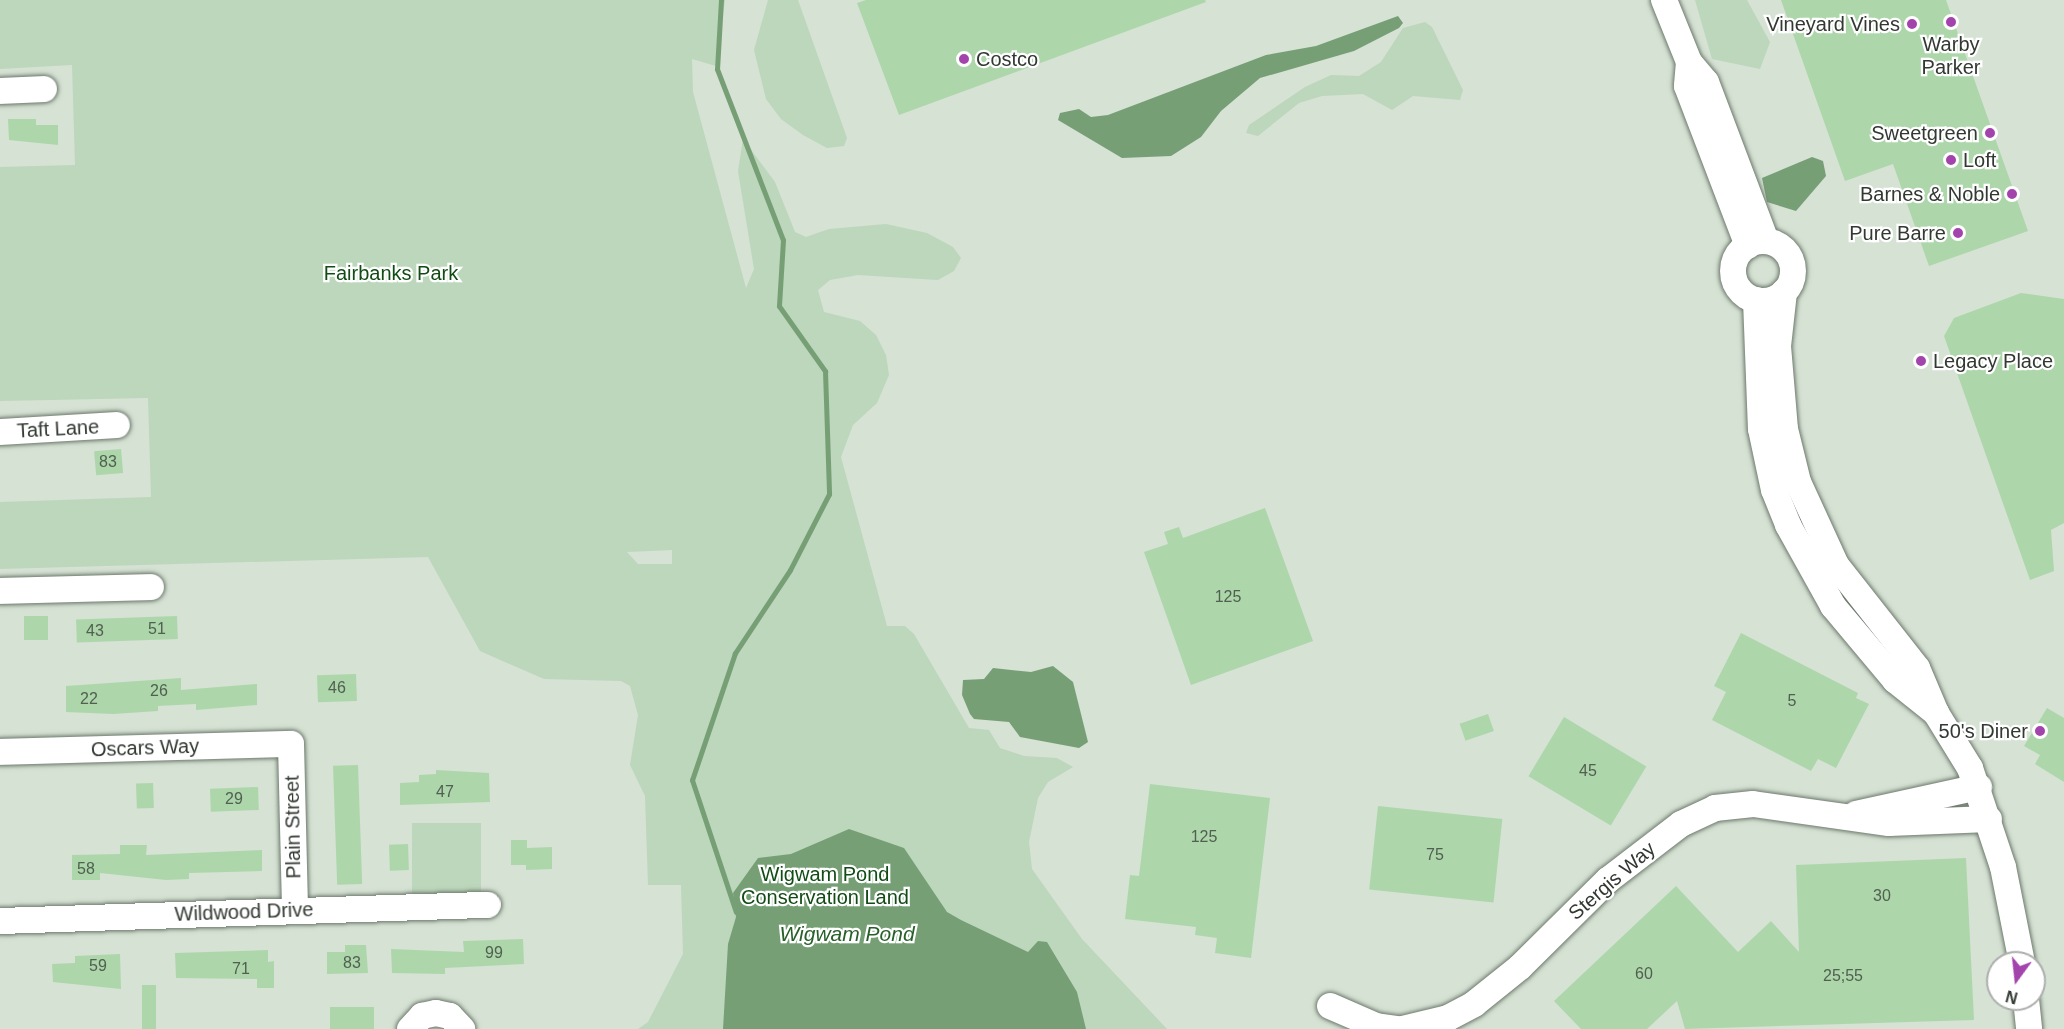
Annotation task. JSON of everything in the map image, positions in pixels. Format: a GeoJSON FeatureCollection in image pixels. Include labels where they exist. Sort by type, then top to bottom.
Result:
{"type":"FeatureCollection","features":[{"type":"Feature","properties":{"kind":"street"},"geometry":{"type":"LineString","coordinates":[[1664,0],[1689,62],[1706,82],[1757,243]]}},
{"type":"Feature","properties":{"kind":"street"},"geometry":{"type":"LineString","coordinates":[[0,92],[44,88]]}},
{"type":"Feature","properties":{"kind":"street"},"geometry":{"type":"LineString","coordinates":[[1784,292],[1771,300],[1756,300],[1742,292],[1734,278],[1735,260],[1757,243],[1782,248],[1791,259],[1793,276],[1784,292],[1778,331],[1780,376],[1798,482],[1836,565],[1917,668],[1936,713],[1979,787],[1989,819],[2019,951]]}},
{"type":"Feature","properties":{"kind":"street"},"geometry":{"type":"LineString","coordinates":[[1756,300],[1761,429],[1774,490],[1788,525],[1833,606],[1895,680],[1936,713]]}},
{"type":"Feature","properties":{"kind":"street","name":"Taft Lane"},"geometry":{"type":"LineString","coordinates":[[0,432],[117,425]]}},
{"type":"Feature","properties":{"kind":"street"},"geometry":{"type":"LineString","coordinates":[[0,591],[151,587]]}},
{"type":"Feature","properties":{"kind":"street","name":"Oscars Way"},"geometry":{"type":"LineString","coordinates":[[0,752],[291,744]]}},
{"type":"Feature","properties":{"kind":"street","name":"Plain Street"},"geometry":{"type":"LineString","coordinates":[[291,744],[295,910]]}},
{"type":"Feature","properties":{"kind":"street","name":"Stergis Way"},"geometry":{"type":"LineString","coordinates":[[1847,817],[1979,787]]}},
{"type":"Feature","properties":{"kind":"street","name":"Stergis Way"},"geometry":{"type":"LineString","coordinates":[[1403,1029],[1448,1018],[1499,986],[1608,880],[1698,815],[1715,808],[1753,804],[1889,823],[1989,819]]}},
{"type":"Feature","properties":{"kind":"street","name":"Wildwood Drive"},"geometry":{"type":"LineString","coordinates":[[0,921],[488,905]]}},
{"type":"Feature","properties":{"kind":"street"},"geometry":{"type":"LineString","coordinates":[[1330,1006],[1376,1026],[1398,1029]]}},
{"type":"Feature","properties":{"kind":"street"},"geometry":{"type":"LineString","coordinates":[[2027,1011],[2029,1029]]}},
{"type":"Feature","properties":{"kind":"street"},"geometry":{"type":"LineString","coordinates":[[410,1029],[422,1016],[436,1013],[450,1016],[462,1029]]}},
{"type":"Feature","properties":{"kind":"green space"},"geometry":{"type":"Polygon","coordinates":[[[0,0],[725,0],[716,66],[692,59],[693,92],[746,288],[754,269],[738,171],[743,139],[775,182],[795,232],[806,237],[829,229],[886,224],[927,233],[953,247],[961,258],[954,271],[938,280],[858,275],[830,280],[818,290],[824,312],[860,321],[876,335],[886,355],[889,375],[877,403],[853,425],[841,457],[887,626],[905,626],[914,634],[969,728],[989,730],[1000,748],[1024,756],[1057,758],[1073,767],[1048,782],[1038,798],[1029,842],[1032,869],[1082,939],[1167,1029],[638,1029],[648,1022],[683,954],[681,885],[648,885],[645,796],[630,765],[638,715],[630,686],[621,681],[544,679],[480,651],[428,557],[0,569],[0,502],[151,497],[148,398],[0,401],[0,167],[75,165],[72,65],[0,69],[0,0]],[[672,550],[627,552],[638,564],[672,564],[672,550]]]}},
{"type":"Feature","properties":{"kind":"green space"},"geometry":{"type":"Polygon","coordinates":[[[768,0],[798,0],[847,138],[844,146],[827,148],[803,135],[781,119],[766,99],[754,50],[768,0]]]}},
{"type":"Feature","properties":{"kind":"green space"},"geometry":{"type":"Polygon","coordinates":[[[1695,0],[1747,0],[1770,42],[1760,69],[1712,59],[1695,0]]]}},
{"type":"Feature","properties":{"kind":"green space"},"geometry":{"type":"Polygon","coordinates":[[[1425,22],[1432,27],[1463,90],[1460,100],[1413,96],[1392,110],[1363,94],[1322,96],[1299,103],[1258,136],[1246,133],[1249,125],[1305,87],[1331,75],[1359,76],[1381,62],[1403,28],[1425,22]]]}},
{"type":"Feature","properties":{"kind":"green space"},"geometry":{"type":"Polygon","coordinates":[[[412,823],[481,823],[481,896],[412,896],[412,823]]]}},
{"type":"Feature","properties":{"kind":"water"},"geometry":{"type":"Polygon","coordinates":[[[1398,16],[1403,23],[1399,28],[1354,51],[1260,78],[1221,111],[1201,137],[1171,156],[1122,158],[1058,120],[1060,113],[1079,109],[1091,117],[1108,115],[1266,55],[1316,46],[1398,16]]]}},
{"type":"Feature","properties":{"kind":"water"},"geometry":{"type":"Polygon","coordinates":[[[1812,157],[1823,161],[1826,176],[1796,211],[1767,202],[1762,178],[1812,157]]]}},
{"type":"Feature","properties":{"kind":"water"},"geometry":{"type":"Polygon","coordinates":[[[1053,666],[1073,682],[1088,742],[1079,748],[1020,737],[1009,722],[974,719],[970,714],[962,695],[963,680],[984,679],[993,668],[1031,672],[1053,666]]]}},
{"type":"Feature","properties":{"kind":"water","name":"Wigwam Pond"},"geometry":{"type":"Polygon","coordinates":[[[849,829],[904,848],[947,912],[961,920],[1028,952],[1038,941],[1047,942],[1077,992],[1086,1029],[723,1029],[728,944],[736,917],[733,893],[758,858],[791,854],[849,829]]]}},
{"type":"Feature","properties":{"kind":"building","name":"Costco"},"geometry":{"type":"Polygon","coordinates":[[[866,0],[1205,0],[1206,2],[899,115],[857,3],[866,0]]]}},
{"type":"Feature","properties":{"kind":"building"},"geometry":{"type":"Polygon","coordinates":[[[1781,0],[1946,0],[2028,231],[1929,266],[1893,164],[1845,181],[1781,0]]]}},
{"type":"Feature","properties":{"kind":"building"},"geometry":{"type":"Polygon","coordinates":[[[8,119],[36,119],[36,125],[58,125],[58,145],[9,140],[8,119]]]}},
{"type":"Feature","properties":{"kind":"building"},"geometry":{"type":"Polygon","coordinates":[[[2021,293],[2064,299],[2064,523],[2051,530],[2054,571],[2030,580],[1944,336],[1954,318],[2021,293]]]}},
{"type":"Feature","properties":{"kind":"building"},"geometry":{"type":"Polygon","coordinates":[[[121,449],[123,473],[96,475],[94,451],[121,449]]]}},
{"type":"Feature","properties":{"kind":"building"},"geometry":{"type":"Polygon","coordinates":[[[1265,508],[1313,641],[1191,685],[1144,552],[1168,544],[1164,532],[1179,527],[1183,538],[1265,508]]]}},
{"type":"Feature","properties":{"kind":"building"},"geometry":{"type":"Polygon","coordinates":[[[24,616],[48,616],[48,640],[24,640],[24,616]]]}},
{"type":"Feature","properties":{"kind":"building"},"geometry":{"type":"Polygon","coordinates":[[[177,616],[178,639],[77,643],[76,620],[177,616]]]}},
{"type":"Feature","properties":{"kind":"building"},"geometry":{"type":"Polygon","coordinates":[[[1741,633],[1858,693],[1856,698],[1869,704],[1836,768],[1818,759],[1811,771],[1712,720],[1726,692],[1714,686],[1741,633]]]}},
{"type":"Feature","properties":{"kind":"building"},"geometry":{"type":"Polygon","coordinates":[[[356,674],[357,701],[318,702],[317,675],[356,674]]]}},
{"type":"Feature","properties":{"kind":"building"},"geometry":{"type":"Polygon","coordinates":[[[181,678],[181,690],[257,684],[257,705],[196,710],[196,704],[158,706],[158,711],[113,714],[66,712],[66,686],[181,678]]]}},
{"type":"Feature","properties":{"kind":"building"},"geometry":{"type":"Polygon","coordinates":[[[2047,708],[2064,718],[2064,782],[2035,764],[2040,755],[2024,746],[2047,708]]]}},
{"type":"Feature","properties":{"kind":"building"},"geometry":{"type":"Polygon","coordinates":[[[1488,714],[1494,731],[1465,741],[1460,724],[1488,714]]]}},
{"type":"Feature","properties":{"kind":"building"},"geometry":{"type":"Polygon","coordinates":[[[1564,717],[1646,766],[1611,826],[1528,776],[1564,717]]]}},
{"type":"Feature","properties":{"kind":"building"},"geometry":{"type":"Polygon","coordinates":[[[358,765],[362,884],[337,885],[333,766],[358,765]]]}},
{"type":"Feature","properties":{"kind":"building"},"geometry":{"type":"Polygon","coordinates":[[[436,770],[489,773],[490,802],[400,805],[400,783],[419,782],[419,775],[436,774],[436,770]]]}},
{"type":"Feature","properties":{"kind":"building"},"geometry":{"type":"Polygon","coordinates":[[[153,783],[154,808],[137,809],[136,784],[153,783]]]}},
{"type":"Feature","properties":{"kind":"building"},"geometry":{"type":"Polygon","coordinates":[[[1150,784],[1270,798],[1251,958],[1215,953],[1217,938],[1195,935],[1196,927],[1125,919],[1130,875],[1139,876],[1150,784]]]}},
{"type":"Feature","properties":{"kind":"building"},"geometry":{"type":"Polygon","coordinates":[[[258,787],[259,810],[211,812],[210,789],[258,787]]]}},
{"type":"Feature","properties":{"kind":"building"},"geometry":{"type":"Polygon","coordinates":[[[1378,806],[1502,819],[1494,903],[1369,890],[1378,806]]]}},
{"type":"Feature","properties":{"kind":"building"},"geometry":{"type":"Polygon","coordinates":[[[511,840],[527,840],[527,848],[552,847],[552,869],[526,870],[526,865],[511,865],[511,840]]]}},
{"type":"Feature","properties":{"kind":"building"},"geometry":{"type":"Polygon","coordinates":[[[408,844],[409,870],[390,871],[389,845],[408,844]]]}},
{"type":"Feature","properties":{"kind":"building"},"geometry":{"type":"Polygon","coordinates":[[[120,845],[147,845],[146,855],[262,850],[262,871],[189,873],[189,879],[166,880],[100,873],[100,880],[72,880],[72,855],[120,854],[120,845]]]}},
{"type":"Feature","properties":{"kind":"building"},"geometry":{"type":"Polygon","coordinates":[[[1966,858],[1974,1020],[1685,1029],[1677,1001],[1647,1029],[1581,1029],[1554,1001],[1676,886],[1738,952],[1771,921],[1799,952],[1796,865],[1966,858]]]}},
{"type":"Feature","properties":{"kind":"building"},"geometry":{"type":"Polygon","coordinates":[[[523,939],[524,964],[445,968],[445,974],[392,973],[391,949],[464,952],[463,941],[523,939]]]}},
{"type":"Feature","properties":{"kind":"building"},"geometry":{"type":"Polygon","coordinates":[[[345,945],[366,945],[368,973],[327,974],[327,952],[345,952],[345,945]]]}},
{"type":"Feature","properties":{"kind":"building"},"geometry":{"type":"Polygon","coordinates":[[[268,950],[268,962],[274,961],[274,988],[257,988],[257,979],[176,978],[175,953],[268,950]]]}},
{"type":"Feature","properties":{"kind":"building"},"geometry":{"type":"Polygon","coordinates":[[[120,954],[121,989],[53,982],[52,964],[75,963],[75,956],[120,954]]]}},
{"type":"Feature","properties":{"kind":"building"},"geometry":{"type":"Polygon","coordinates":[[[142,985],[156,985],[156,1029],[142,1029],[142,985]]]}},
{"type":"Feature","properties":{"kind":"building"},"geometry":{"type":"Polygon","coordinates":[[[330,1007],[374,1007],[374,1029],[330,1029],[330,1007]]]}},
{"type":"Feature","properties":{"kind":"waterway"},"geometry":{"type":"LineString","coordinates":[[721,0],[717,69],[783,240],[779,306],[825,371],[829,494],[790,570],[735,653],[692,780],[736,912]]}},
{"type":"Feature","properties":{"kind":"place","name":"Warby Parker"},"geometry":{"type":"Point","coordinates":[1951,22]}},
{"type":"Feature","properties":{"kind":"place","name":"Vineyard Vines"},"geometry":{"type":"Point","coordinates":[1912,24]}},
{"type":"Feature","properties":{"kind":"place","name":"Costco"},"geometry":{"type":"Point","coordinates":[964,59]}},
{"type":"Feature","properties":{"kind":"place","name":"Sweetgreen"},"geometry":{"type":"Point","coordinates":[1990,133]}},
{"type":"Feature","properties":{"kind":"place","name":"Loft"},"geometry":{"type":"Point","coordinates":[1951,160]}},
{"type":"Feature","properties":{"kind":"place","name":"Barnes & Noble"},"geometry":{"type":"Point","coordinates":[2012,194]}},
{"type":"Feature","properties":{"kind":"place","name":"Pure Barre"},"geometry":{"type":"Point","coordinates":[1958,233]}},
{"type":"Feature","properties":{"kind":"place","name":"Legacy Place"},"geometry":{"type":"Point","coordinates":[1921,361]}},
{"type":"Feature","properties":{"kind":"place","name":"50's Diner"},"geometry":{"type":"Point","coordinates":[2040,731]}},
{"type":"Feature","properties":{"kind":"park label","name":"Fairbanks Park"},"geometry":{"type":"Point","coordinates":[391,273]}},
{"type":"Feature","properties":{"kind":"park label","name":"Wigwam Pond Conservation Land"},"geometry":{"type":"Point","coordinates":[825,886]}}]}
